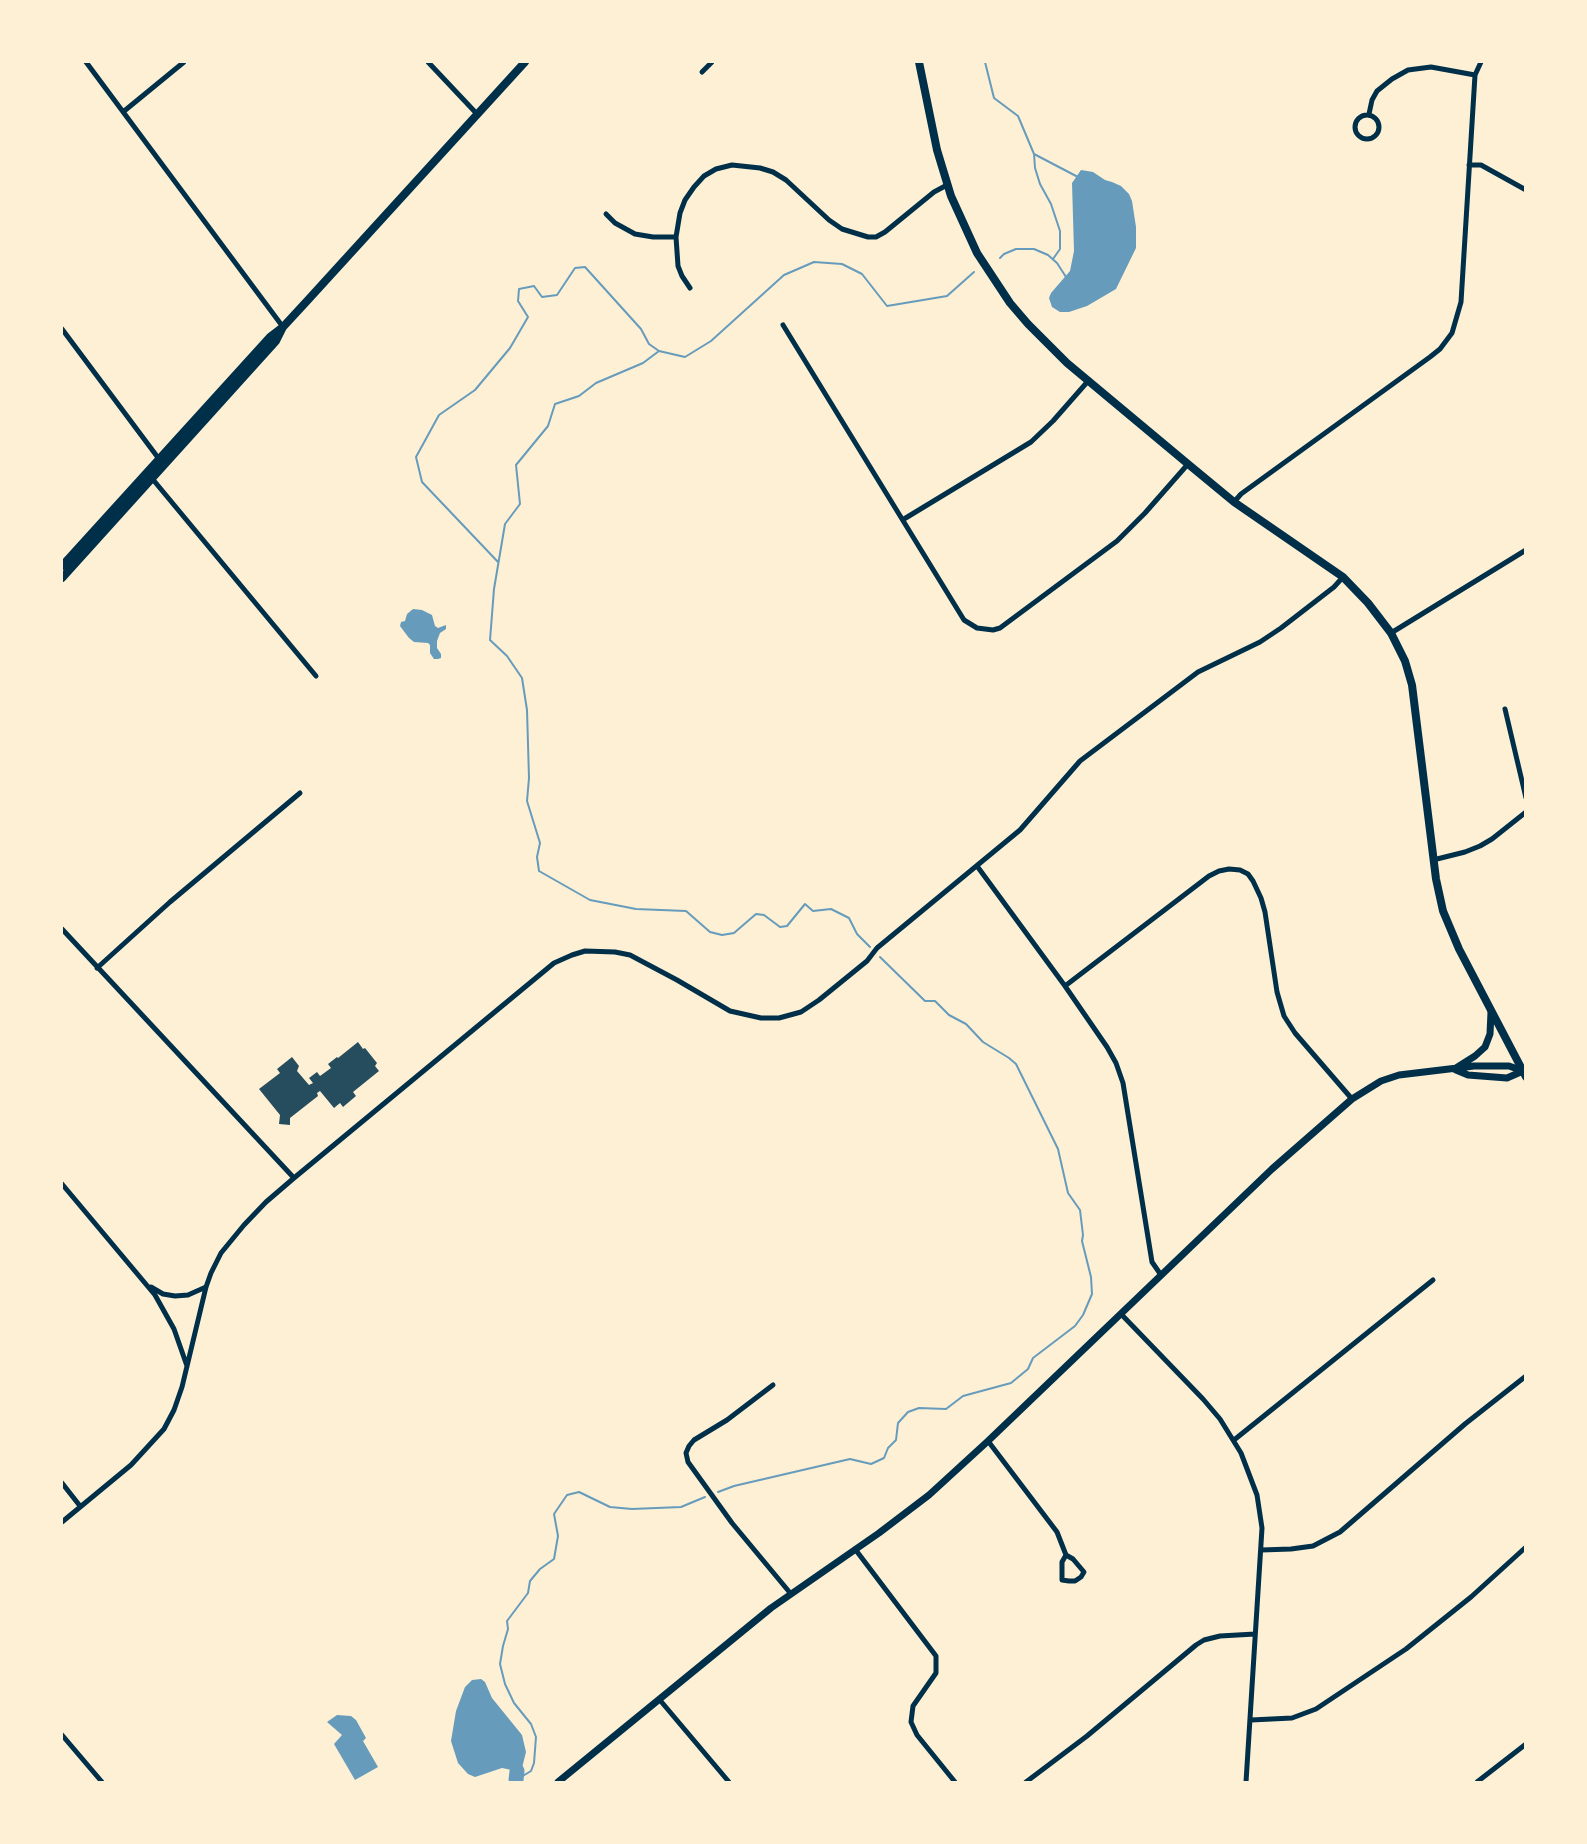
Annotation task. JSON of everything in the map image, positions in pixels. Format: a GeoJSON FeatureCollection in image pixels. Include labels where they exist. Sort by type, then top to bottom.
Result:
{"type":"FeatureCollection","features":[{"type":"Feature","properties":{"kind":"main road"},"geometry":{"type":"LineString","coordinates":[[62,578],[64,564],[161,462],[270,337],[283,327],[525,62]]}},
{"type":"Feature","properties":{"kind":"main road"},"geometry":{"type":"LineString","coordinates":[[919,62],[937,150],[956,210],[977,253],[1010,303],[1044,342],[1234,502],[1343,577],[1368,603],[1391,633],[1405,661],[1412,685],[1439,896],[1450,929],[1525,1073]]}},
{"type":"Feature","properties":{"kind":"street"},"geometry":{"type":"LineString","coordinates":[[86,62],[283,327]]}},
{"type":"Feature","properties":{"kind":"street"},"geometry":{"type":"LineString","coordinates":[[123,111],[184,62]]}},
{"type":"Feature","properties":{"kind":"street"},"geometry":{"type":"LineString","coordinates":[[428,62],[477,114]]}},
{"type":"Feature","properties":{"kind":"street"},"geometry":{"type":"LineString","coordinates":[[702,72],[712,62]]}},
{"type":"Feature","properties":{"kind":"street"},"geometry":{"type":"LineString","coordinates":[[1234,502],[1241,494],[1431,357],[1447,342],[1456,323],[1461,302],[1475,75],[1481,62]]}},
{"type":"Feature","properties":{"kind":"street"},"geometry":{"type":"LineString","coordinates":[[1369,114],[1377,91],[1408,70],[1431,67],[1475,75]]}},
{"type":"Feature","properties":{"kind":"street"},"geometry":{"type":"LineString","coordinates":[[1369,114],[1378,120],[1380,128],[1374,138],[1365,139],[1356,133],[1355,124],[1360,116],[1369,114]]}},
{"type":"Feature","properties":{"kind":"street"},"geometry":{"type":"LineString","coordinates":[[690,288],[678,266],[676,237],[680,213],[694,187],[704,176],[716,169],[732,165],[773,172],[786,180],[842,229],[868,237],[876,237],[885,232],[934,192],[947,185]]}},
{"type":"Feature","properties":{"kind":"street"},"geometry":{"type":"LineString","coordinates":[[1469,165],[1481,165],[1526,190]]}},
{"type":"Feature","properties":{"kind":"street"},"geometry":{"type":"LineString","coordinates":[[606,214],[615,223],[635,234],[676,237]]}},
{"type":"Feature","properties":{"kind":"street"},"geometry":{"type":"LineString","coordinates":[[783,325],[964,620],[977,628],[993,630],[1009,621],[1117,541],[1188,464]]}},
{"type":"Feature","properties":{"kind":"street"},"geometry":{"type":"LineString","coordinates":[[62,328],[161,462]]}},
{"type":"Feature","properties":{"kind":"street"},"geometry":{"type":"LineString","coordinates":[[904,519],[1031,442],[1089,380]]}},
{"type":"Feature","properties":{"kind":"street"},"geometry":{"type":"LineString","coordinates":[[149,475],[316,676]]}},
{"type":"Feature","properties":{"kind":"street"},"geometry":{"type":"LineString","coordinates":[[1391,633],[1526,550]]}},
{"type":"Feature","properties":{"kind":"street"},"geometry":{"type":"LineString","coordinates":[[62,1522],[131,1465],[164,1429],[182,1387],[206,1287],[216,1261],[230,1241],[266,1202],[548,968],[572,955],[598,950],[630,955],[730,1011],[761,1018],[779,1018],[801,1012],[867,961],[877,948],[1020,830],[1080,761],[1198,672],[1260,642],[1281,628],[1334,587],[1343,577]]}},
{"type":"Feature","properties":{"kind":"street"},"geometry":{"type":"LineString","coordinates":[[1505,709],[1526,798]]}},
{"type":"Feature","properties":{"kind":"street"},"geometry":{"type":"LineString","coordinates":[[98,968],[170,902],[300,793]]}},
{"type":"Feature","properties":{"kind":"street"},"geometry":{"type":"LineString","coordinates":[[1434,860],[1480,846],[1526,812]]}},
{"type":"Feature","properties":{"kind":"street"},"geometry":{"type":"LineString","coordinates":[[977,866],[1107,1047],[1123,1083],[1152,1262],[1161,1275]]}},
{"type":"Feature","properties":{"kind":"street"},"geometry":{"type":"LineString","coordinates":[[1065,986],[1209,876],[1229,869],[1240,870],[1248,874],[1261,898],[1277,992],[1284,1016],[1295,1033],[1352,1099]]}},
{"type":"Feature","properties":{"kind":"street"},"geometry":{"type":"LineString","coordinates":[[62,929],[294,1178]]}},
{"type":"Feature","properties":{"kind":"street"},"geometry":{"type":"LineString","coordinates":[[1454,1069],[1485,1047],[1490,1034],[1491,1011]]}},
{"type":"Feature","properties":{"kind":"street"},"geometry":{"type":"LineString","coordinates":[[558,1782],[790,1594],[929,1495],[1302,1141],[1352,1099],[1381,1081],[1399,1075],[1474,1066],[1509,1066],[1525,1073]]}},
{"type":"Feature","properties":{"kind":"street"},"geometry":{"type":"LineString","coordinates":[[1454,1069],[1468,1075],[1507,1078],[1525,1073]]}},
{"type":"Feature","properties":{"kind":"street"},"geometry":{"type":"LineString","coordinates":[[62,1184],[147,1284],[170,1321],[187,1367]]}},
{"type":"Feature","properties":{"kind":"street"},"geometry":{"type":"LineString","coordinates":[[1234,1440],[1433,1280]]}},
{"type":"Feature","properties":{"kind":"street"},"geometry":{"type":"LineString","coordinates":[[147,1284],[163,1294],[175,1296],[188,1295],[206,1287]]}},
{"type":"Feature","properties":{"kind":"street"},"geometry":{"type":"LineString","coordinates":[[1121,1314],[1203,1400],[1234,1440],[1250,1474],[1260,1509],[1261,1550],[1246,1782]]}},
{"type":"Feature","properties":{"kind":"street"},"geometry":{"type":"LineString","coordinates":[[1261,1550],[1301,1548],[1331,1538],[1526,1376]]}},
{"type":"Feature","properties":{"kind":"street"},"geometry":{"type":"LineString","coordinates":[[773,1385],[727,1420],[694,1440],[686,1453],[688,1462],[732,1523],[790,1594]]}},
{"type":"Feature","properties":{"kind":"street"},"geometry":{"type":"LineString","coordinates":[[988,1441],[1056,1532],[1066,1555],[1073,1559],[1084,1572],[1082,1577],[1075,1581],[1062,1580],[1062,1562],[1066,1555]]}},
{"type":"Feature","properties":{"kind":"street"},"geometry":{"type":"LineString","coordinates":[[62,1483],[80,1506]]}},
{"type":"Feature","properties":{"kind":"street"},"geometry":{"type":"LineString","coordinates":[[1251,1720],[1292,1718],[1316,1709],[1406,1649],[1471,1597],[1526,1547]]}},
{"type":"Feature","properties":{"kind":"street"},"geometry":{"type":"LineString","coordinates":[[855,1549],[936,1656],[936,1673],[912,1706],[911,1722],[917,1735],[955,1782]]}},
{"type":"Feature","properties":{"kind":"street"},"geometry":{"type":"LineString","coordinates":[[1026,1782],[1087,1736],[1196,1645],[1212,1637],[1255,1635]]}},
{"type":"Feature","properties":{"kind":"street"},"geometry":{"type":"LineString","coordinates":[[659,1699],[729,1782]]}},
{"type":"Feature","properties":{"kind":"street"},"geometry":{"type":"LineString","coordinates":[[62,1735],[102,1782]]}},
{"type":"Feature","properties":{"kind":"street"},"geometry":{"type":"LineString","coordinates":[[1477,1782],[1526,1744]]}},
{"type":"Feature","properties":{"kind":"street"},"geometry":{"type":"LineString","coordinates":[[1484,1776],[1488,1782]]}},
{"type":"Feature","properties":{"kind":"water"},"geometry":{"type":"Polygon","coordinates":[[[1081,170],[1093,172],[1121,186],[1129,194],[1136,227],[1136,248],[1116,289],[1087,306],[1069,312],[1060,312],[1052,307],[1049,298],[1070,271],[1074,251],[1072,183],[1081,170]]]}},
{"type":"Feature","properties":{"kind":"water"},"geometry":{"type":"Polygon","coordinates":[[[413,609],[432,615],[435,626],[438,628],[446,625],[446,629],[440,633],[437,641],[441,658],[434,659],[428,643],[414,642],[400,626],[413,609]]]}},
{"type":"Feature","properties":{"kind":"water"},"geometry":{"type":"Polygon","coordinates":[[[481,1679],[485,1682],[492,1698],[522,1735],[526,1752],[521,1772],[502,1768],[475,1777],[468,1774],[458,1763],[451,1741],[456,1711],[465,1687],[472,1680],[481,1679]]]}},
{"type":"Feature","properties":{"kind":"water"},"geometry":{"type":"Polygon","coordinates":[[[337,1715],[351,1716],[356,1720],[366,1738],[363,1741],[378,1767],[355,1780],[334,1744],[342,1735],[327,1722],[337,1715]]]}},
{"type":"Feature","properties":{"kind":"building"},"geometry":{"type":"Polygon","coordinates":[[[358,1042],[377,1063],[375,1066],[379,1071],[353,1092],[356,1096],[343,1107],[340,1103],[334,1108],[320,1091],[317,1093],[318,1096],[290,1118],[290,1125],[279,1124],[280,1115],[259,1089],[280,1073],[277,1069],[292,1057],[299,1066],[297,1071],[309,1085],[313,1083],[309,1078],[317,1072],[320,1076],[331,1068],[328,1064],[358,1042]]]}},
{"type":"Feature","properties":{"kind":"waterway"},"geometry":{"type":"LineString","coordinates":[[985,62],[994,98],[1018,116],[1034,154],[1078,177]]}},
{"type":"Feature","properties":{"kind":"waterway"},"geometry":{"type":"LineString","coordinates":[[1034,154],[1040,184],[1051,204],[1060,231],[1060,249],[1053,259]]}},
{"type":"Feature","properties":{"kind":"waterway"},"geometry":{"type":"LineString","coordinates":[[1000,258],[1016,249],[1034,249],[1048,255],[1057,263],[1066,277]]}},
{"type":"Feature","properties":{"kind":"waterway"},"geometry":{"type":"LineString","coordinates":[[870,947],[857,934],[849,918],[831,909],[813,911],[805,904],[787,926],[780,927],[764,915],[756,914],[734,933],[722,935],[710,932],[686,911],[636,909],[590,900],[539,871],[537,857],[540,843],[527,801],[529,778],[527,710],[522,678],[507,656],[490,640],[494,589],[505,524],[520,504],[516,465],[548,426],[555,404],[579,396],[596,383],[643,363],[659,351],[685,357],[711,341],[784,275],[814,262],[842,264],[862,274],[887,306],[947,296],[974,272]]}},
{"type":"Feature","properties":{"kind":"waterway"},"geometry":{"type":"LineString","coordinates":[[498,562],[422,482],[416,457],[439,415],[475,390],[510,348],[528,317],[518,301],[519,289],[534,286],[542,297],[557,295],[575,268],[585,267],[641,329],[649,344],[659,351]]}},
{"type":"Feature","properties":{"kind":"waterway"},"geometry":{"type":"LineString","coordinates":[[718,1492],[734,1486],[850,1459],[871,1464],[884,1458],[888,1448],[896,1440],[898,1423],[908,1412],[919,1408],[946,1409],[963,1396],[1011,1383],[1028,1369],[1033,1358],[1075,1326],[1083,1315],[1092,1294],[1091,1277],[1082,1241],[1080,1210],[1068,1193],[1058,1149],[1016,1064],[983,1042],[966,1024],[949,1015],[935,1001],[925,1001],[880,957]]}},
{"type":"Feature","properties":{"kind":"waterway"},"geometry":{"type":"LineString","coordinates":[[516,1782],[531,1771],[534,1763],[536,1737],[531,1724],[514,1703],[505,1684],[500,1664],[508,1629],[507,1621],[528,1593],[530,1581],[540,1569],[554,1559],[558,1536],[554,1514],[567,1495],[579,1492],[610,1507],[632,1509],[681,1507],[705,1497]]}},
{"type":"Feature","properties":{"kind":"waterway"},"geometry":{"type":"LineString","coordinates":[[516,1780],[517,1771]]}}]}
